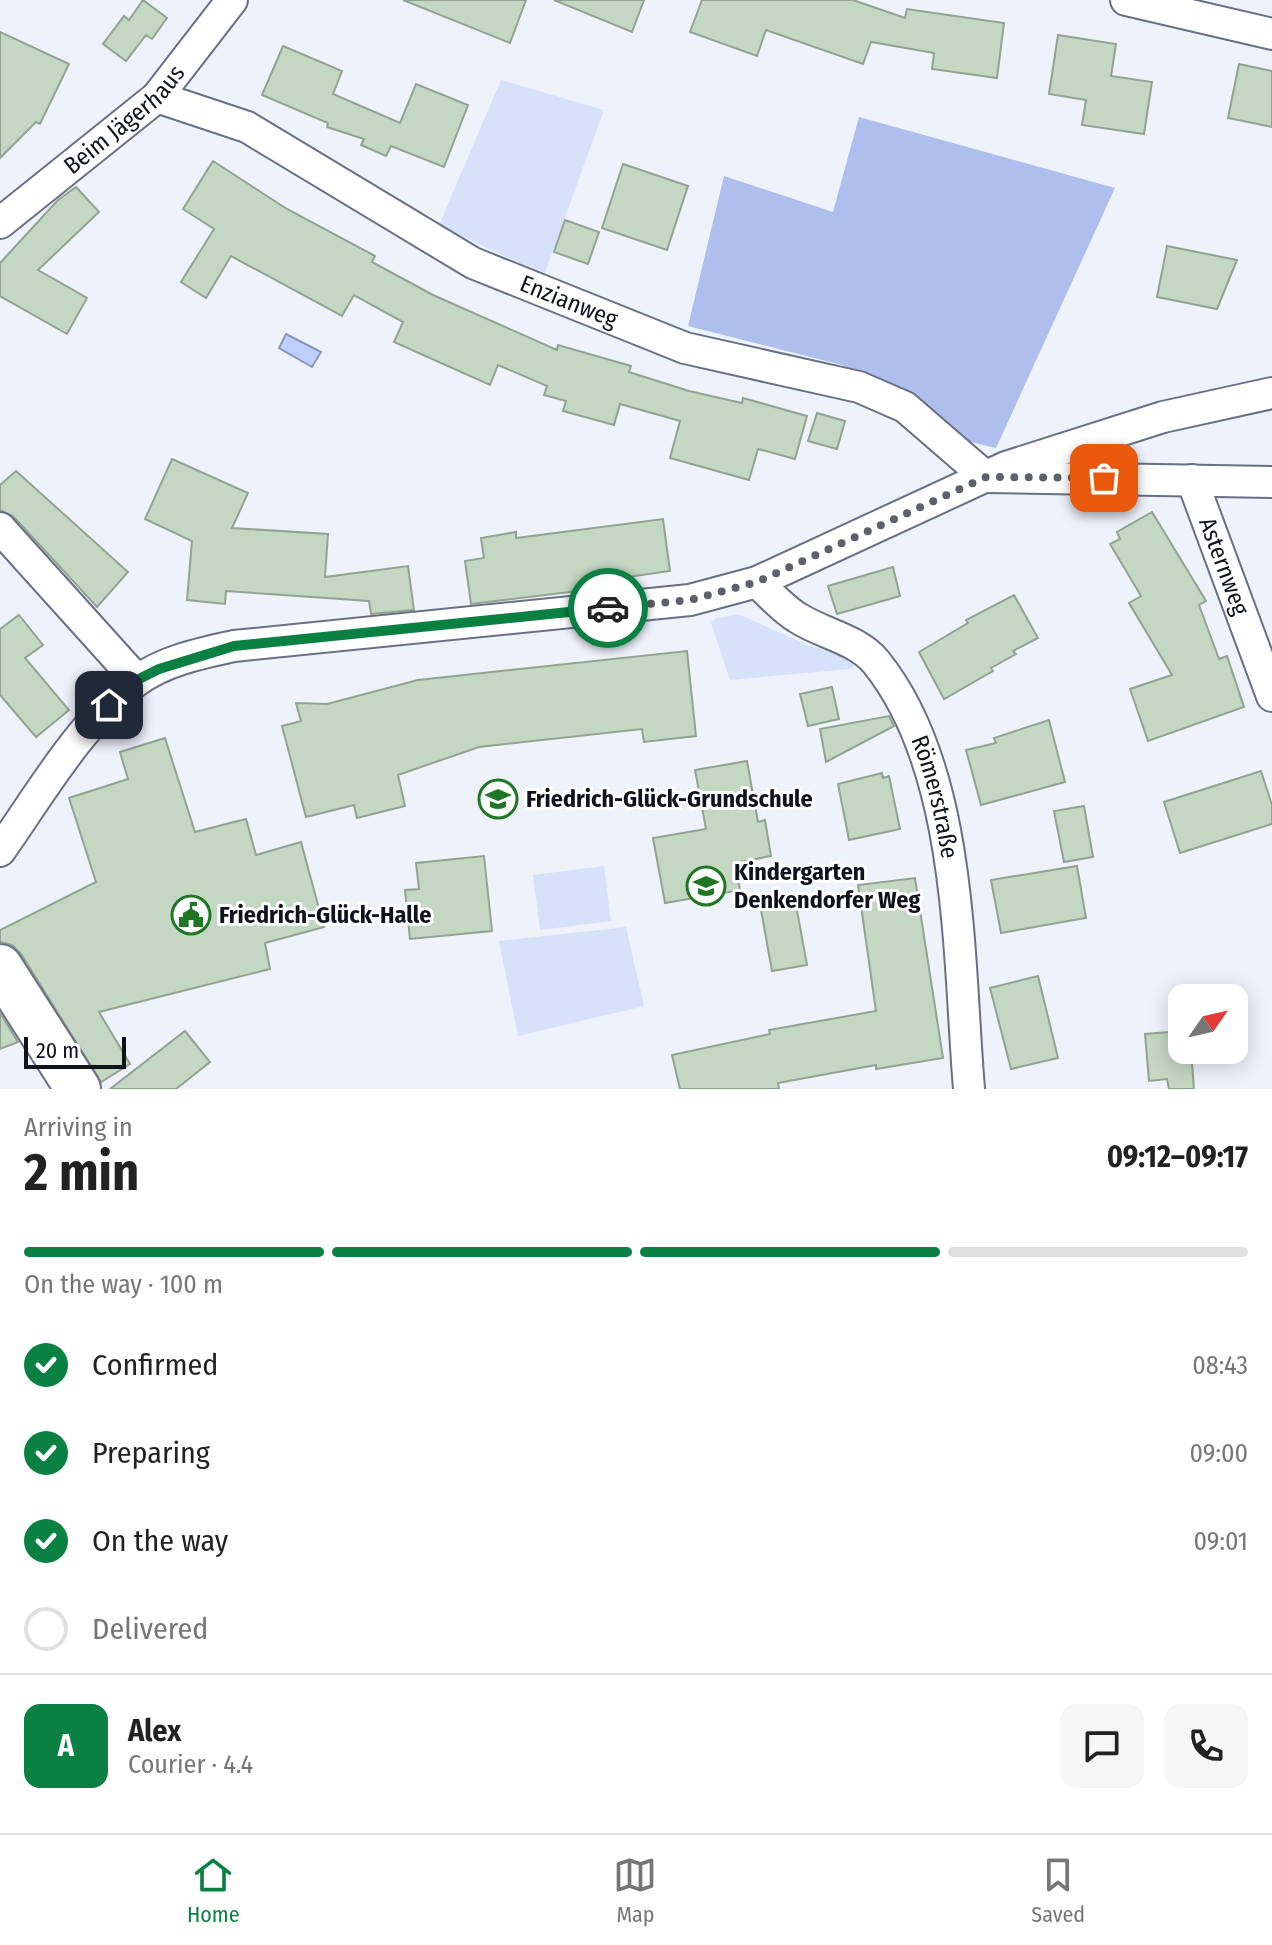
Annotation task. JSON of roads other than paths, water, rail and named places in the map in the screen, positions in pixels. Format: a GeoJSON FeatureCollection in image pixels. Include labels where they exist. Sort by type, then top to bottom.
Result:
{"type":"FeatureCollection","features":[{"type":"Feature","properties":{"kind":"main road"},"geometry":{"type":"LineString","coordinates":[[0,967],[78,1089]]}},
{"type":"Feature","properties":{"kind":"street","name":"Beim Jägerhaus"},"geometry":{"type":"LineString","coordinates":[[0,223],[157,97],[232,0]]}},
{"type":"Feature","properties":{"kind":"street"},"geometry":{"type":"LineString","coordinates":[[1126,0],[1272,34]]}},
{"type":"Feature","properties":{"kind":"street","name":"Enzianweg"},"geometry":{"type":"LineString","coordinates":[[157,97],[247,127],[473,263],[685,348],[859,387],[905,407],[986,477]]}},
{"type":"Feature","properties":{"kind":"street"},"geometry":{"type":"LineString","coordinates":[[0,851],[92,726],[137,680],[186,658],[234,646],[690,600],[757,582],[986,477],[1163,417],[1272,393]]}},
{"type":"Feature","properties":{"kind":"street"},"geometry":{"type":"LineString","coordinates":[[986,477],[1272,482]]}},
{"type":"Feature","properties":{"kind":"street","name":"Asternweg"},"geometry":{"type":"LineString","coordinates":[[1192,480],[1272,696]]}},
{"type":"Feature","properties":{"kind":"street"},"geometry":{"type":"LineString","coordinates":[[0,528],[12,551],[137,680]]}},
{"type":"Feature","properties":{"kind":"street","name":"Römerstraße"},"geometry":{"type":"LineString","coordinates":[[757,582],[795,616],[824,633],[860,647],[876,662],[914,724],[934,786],[949,849],[969,1089]]}},
{"type":"Feature","properties":{"kind":"place","name":"Friedrich-Glück-Grundschule"},"geometry":{"type":"Point","coordinates":[498,799]}},
{"type":"Feature","properties":{"kind":"place","name":"Kindergarten Denkendorfer Weg"},"geometry":{"type":"Point","coordinates":[706,886]}},
{"type":"Feature","properties":{"kind":"place","name":"Friedrich-Glück-Halle"},"geometry":{"type":"Point","coordinates":[191,915]}}]}
